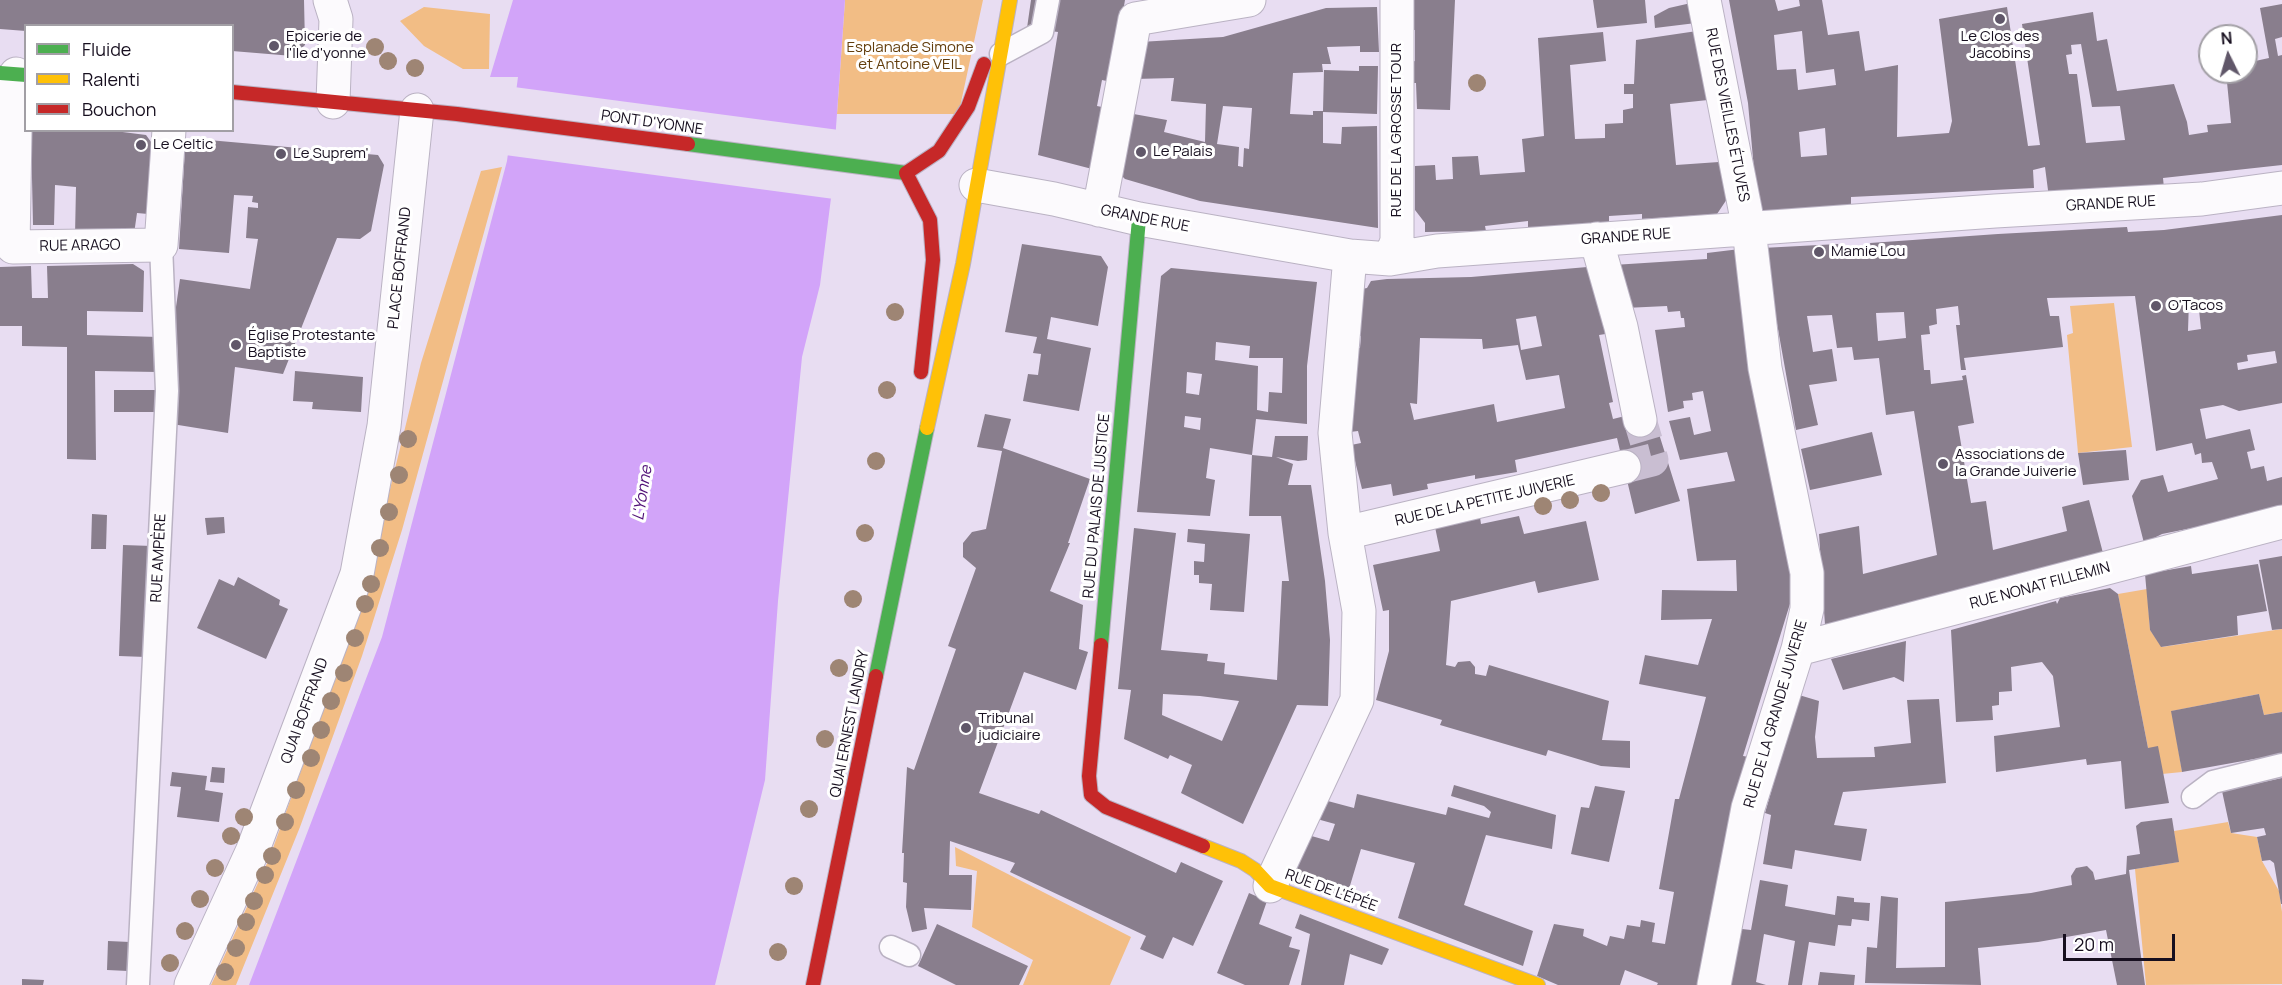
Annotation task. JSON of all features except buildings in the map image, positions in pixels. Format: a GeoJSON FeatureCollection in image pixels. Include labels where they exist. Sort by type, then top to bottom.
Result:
{"type":"FeatureCollection","features":[{"type":"Feature","properties":{"kind":"main road","name":"QUAI ERNEST LANDRY"},"geometry":{"type":"LineString","coordinates":[[813,985],[918,470],[963,264],[1009,0]]}},
{"type":"Feature","properties":{"kind":"main road"},"geometry":{"type":"LineString","coordinates":[[906,173],[939,151],[968,107],[1009,0]]}},
{"type":"Feature","properties":{"kind":"main road","name":"PONT D'YONNE"},"geometry":{"type":"LineString","coordinates":[[234,92],[417,110],[906,173]]}},
{"type":"Feature","properties":{"kind":"main road","name":"QUAI ERNEST LANDRY"},"geometry":{"type":"LineString","coordinates":[[906,173],[930,220],[933,260],[919,389],[918,470]]}},
{"type":"Feature","properties":{"kind":"main road","name":"RUE DU PALAIS DE JUSTICE"},"geometry":{"type":"LineString","coordinates":[[1091,795],[1089,776],[1139,219]]}},
{"type":"Feature","properties":{"kind":"main road","name":"RUE DE L'ÉPÉE"},"geometry":{"type":"LineString","coordinates":[[1091,795],[1106,807],[1241,861],[1255,870],[1270,886],[1538,985]]}},
{"type":"Feature","properties":{"kind":"street"},"geometry":{"type":"LineString","coordinates":[[330,0],[336,20],[333,102]]}},
{"type":"Feature","properties":{"kind":"street"},"geometry":{"type":"LineString","coordinates":[[1100,210],[1135,19],[1249,0]]}},
{"type":"Feature","properties":{"kind":"street","name":"RUE DE LA GROSSE TOUR"},"geometry":{"type":"LineString","coordinates":[[1390,259],[1397,241],[1397,0]]}},
{"type":"Feature","properties":{"kind":"street","name":"RUE DES VIEILLES ÉTUVES"},"geometry":{"type":"LineString","coordinates":[[1704,0],[1749,229]]}},
{"type":"Feature","properties":{"kind":"street"},"geometry":{"type":"LineString","coordinates":[[7,248],[14,74]]}},
{"type":"Feature","properties":{"kind":"street","name":"PLACE BOFFRAND"},"geometry":{"type":"LineString","coordinates":[[384,426],[417,110]]}},
{"type":"Feature","properties":{"kind":"street","name":"RUE AMPÈRE"},"geometry":{"type":"LineString","coordinates":[[161,245],[169,132]]}},
{"type":"Feature","properties":{"kind":"street","name":"GRANDE RUE"},"geometry":{"type":"LineString","coordinates":[[976,185],[1139,219],[1350,256],[1390,259],[1429,251],[2202,199],[2282,188]]}},
{"type":"Feature","properties":{"kind":"street","name":"RUE DE LA GRANDE JUIVERIE"},"geometry":{"type":"LineString","coordinates":[[1714,985],[1748,808],[1798,649],[1807,609],[1807,573],[1764,368],[1749,229]]}},
{"type":"Feature","properties":{"kind":"street"},"geometry":{"type":"LineString","coordinates":[[1596,239],[1621,327],[1640,420]]}},
{"type":"Feature","properties":{"kind":"street","name":"RUE ARAGO"},"geometry":{"type":"LineString","coordinates":[[7,248],[161,245]]}},
{"type":"Feature","properties":{"kind":"street"},"geometry":{"type":"LineString","coordinates":[[1270,886],[1357,700],[1359,611],[1345,533],[1335,433],[1350,256]]}},
{"type":"Feature","properties":{"kind":"street","name":"QUAI BOFFRAND"},"geometry":{"type":"LineString","coordinates":[[191,985],[252,852],[357,574],[384,426]]}},
{"type":"Feature","properties":{"kind":"street","name":"RUE DE LA PETITE JUIVERIE"},"geometry":{"type":"LineString","coordinates":[[1345,533],[1624,467]]}},
{"type":"Feature","properties":{"kind":"street","name":"RUE NONAT FILLEMIN"},"geometry":{"type":"LineString","coordinates":[[1798,649],[2282,522]]}},
{"type":"Feature","properties":{"kind":"lane"},"geometry":{"type":"LineString","coordinates":[[1001,54],[1042,32],[1048,0]]}},
{"type":"Feature","properties":{"kind":"lane","name":"RUE AMPÈRE"},"geometry":{"type":"LineString","coordinates":[[138,985],[167,391],[161,245]]}},
{"type":"Feature","properties":{"kind":"lane"},"geometry":{"type":"LineString","coordinates":[[2193,797],[2213,782],[2282,765]]}},
{"type":"Feature","properties":{"kind":"green space","name":"Esplanade Simone et Antoine VEIL"},"geometry":{"type":"Polygon","coordinates":[[[845,0],[983,0],[960,107],[955,114],[837,114],[845,0]]]}},
{"type":"Feature","properties":{"kind":"green space"},"geometry":{"type":"Polygon","coordinates":[[[424,7],[490,14],[489,69],[463,69],[424,46],[400,21],[424,7]]]}},
{"type":"Feature","properties":{"kind":"green space"},"geometry":{"type":"Polygon","coordinates":[[[502,167],[402,530],[362,656],[300,827],[236,985],[211,985],[269,859],[363,599],[421,363],[481,171],[502,167]]]}},
{"type":"Feature","properties":{"kind":"green space"},"geometry":{"type":"Polygon","coordinates":[[[2114,303],[2132,447],[2078,453],[2067,335],[2073,333],[2070,306],[2114,303]]]}},
{"type":"Feature","properties":{"kind":"green space"},"geometry":{"type":"Polygon","coordinates":[[[2147,589],[2150,630],[2162,647],[2282,629],[2282,712],[2264,715],[2259,694],[2172,711],[2182,772],[2162,774],[2148,748],[2118,594],[2147,589]]]}},
{"type":"Feature","properties":{"kind":"green space"},"geometry":{"type":"Polygon","coordinates":[[[2228,822],[2231,833],[2257,837],[2262,861],[2279,891],[2282,912],[2282,984],[2146,985],[2135,869],[2178,862],[2174,831],[2228,822]]]}},
{"type":"Feature","properties":{"kind":"green space"},"geometry":{"type":"Polygon","coordinates":[[[955,847],[1131,937],[1110,985],[1023,985],[1033,960],[972,927],[977,871],[956,866],[955,847]]]}},
{"type":"Feature","properties":{"kind":"water","name":"L'Yonne"},"geometry":{"type":"Polygon","coordinates":[[[513,0],[845,0],[831,198],[820,285],[802,357],[778,601],[765,780],[715,985],[249,985],[382,637],[507,161],[518,77],[490,77],[513,0]]]}},
{"type":"Feature","properties":{"kind":"pier"},"geometry":{"type":"Polygon","coordinates":[[[514,87],[839,130],[834,199],[505,155],[514,87]]]}},
{"type":"Feature","properties":{"kind":"tunnel"},"geometry":{"type":"LineString","coordinates":[[1624,467],[1652,460],[1640,420]]}},
{"type":"Feature","properties":{"kind":"traffic: fast"},"geometry":{"type":"LineString","coordinates":[[0,73],[24,75]]}},
{"type":"Feature","properties":{"kind":"traffic: fast"},"geometry":{"type":"LineString","coordinates":[[688,144],[906,173]]}},
{"type":"Feature","properties":{"kind":"traffic: fast"},"geometry":{"type":"LineString","coordinates":[[1101,645],[1139,219]]}},
{"type":"Feature","properties":{"kind":"traffic: fast"},"geometry":{"type":"LineString","coordinates":[[876,676],[927,428]]}},
{"type":"Feature","properties":{"kind":"traffic: slow"},"geometry":{"type":"LineString","coordinates":[[927,428],[963,264],[1010,0]]}},
{"type":"Feature","properties":{"kind":"traffic: slow"},"geometry":{"type":"LineString","coordinates":[[1203,846],[1241,861],[1255,870],[1270,886],[1538,985]]}},
{"type":"Feature","properties":{"kind":"traffic: jam"},"geometry":{"type":"LineString","coordinates":[[906,173],[939,151],[968,107],[984,64]]}},
{"type":"Feature","properties":{"kind":"traffic: jam"},"geometry":{"type":"LineString","coordinates":[[234,92],[457,114],[688,144]]}},
{"type":"Feature","properties":{"kind":"traffic: jam"},"geometry":{"type":"LineString","coordinates":[[906,173],[930,220],[933,260],[921,372]]}},
{"type":"Feature","properties":{"kind":"traffic: jam"},"geometry":{"type":"LineString","coordinates":[[1101,645],[1089,776],[1091,795],[1106,807],[1203,846]]}},
{"type":"Feature","properties":{"kind":"traffic: jam"},"geometry":{"type":"LineString","coordinates":[[813,985],[876,676]]}},
{"type":"Feature","properties":{"kind":"place","name":"Le Clos des Jacobins"},"geometry":{"type":"Point","coordinates":[2000,19]}},
{"type":"Feature","properties":{"kind":"place","name":"Epicerie de l'Île d'yonne"},"geometry":{"type":"Point","coordinates":[274,46]}},
{"type":"Feature","properties":{"kind":"place","name":"Le Celtic"},"geometry":{"type":"Point","coordinates":[141,145]}},
{"type":"Feature","properties":{"kind":"place","name":"Le Palais"},"geometry":{"type":"Point","coordinates":[1141,152]}},
{"type":"Feature","properties":{"kind":"place","name":"Le Suprem'"},"geometry":{"type":"Point","coordinates":[281,154]}},
{"type":"Feature","properties":{"kind":"place","name":"Mamie Lou"},"geometry":{"type":"Point","coordinates":[1819,252]}},
{"type":"Feature","properties":{"kind":"place","name":"O'Tacos"},"geometry":{"type":"Point","coordinates":[2156,306]}},
{"type":"Feature","properties":{"kind":"place","name":"Église Protestante Baptiste"},"geometry":{"type":"Point","coordinates":[236,345]}},
{"type":"Feature","properties":{"kind":"place","name":"Associations de la Grande Juiverie"},"geometry":{"type":"Point","coordinates":[1943,464]}},
{"type":"Feature","properties":{"kind":"place","name":"Tribunal judiciaire"},"geometry":{"type":"Point","coordinates":[966,728]}}]}
